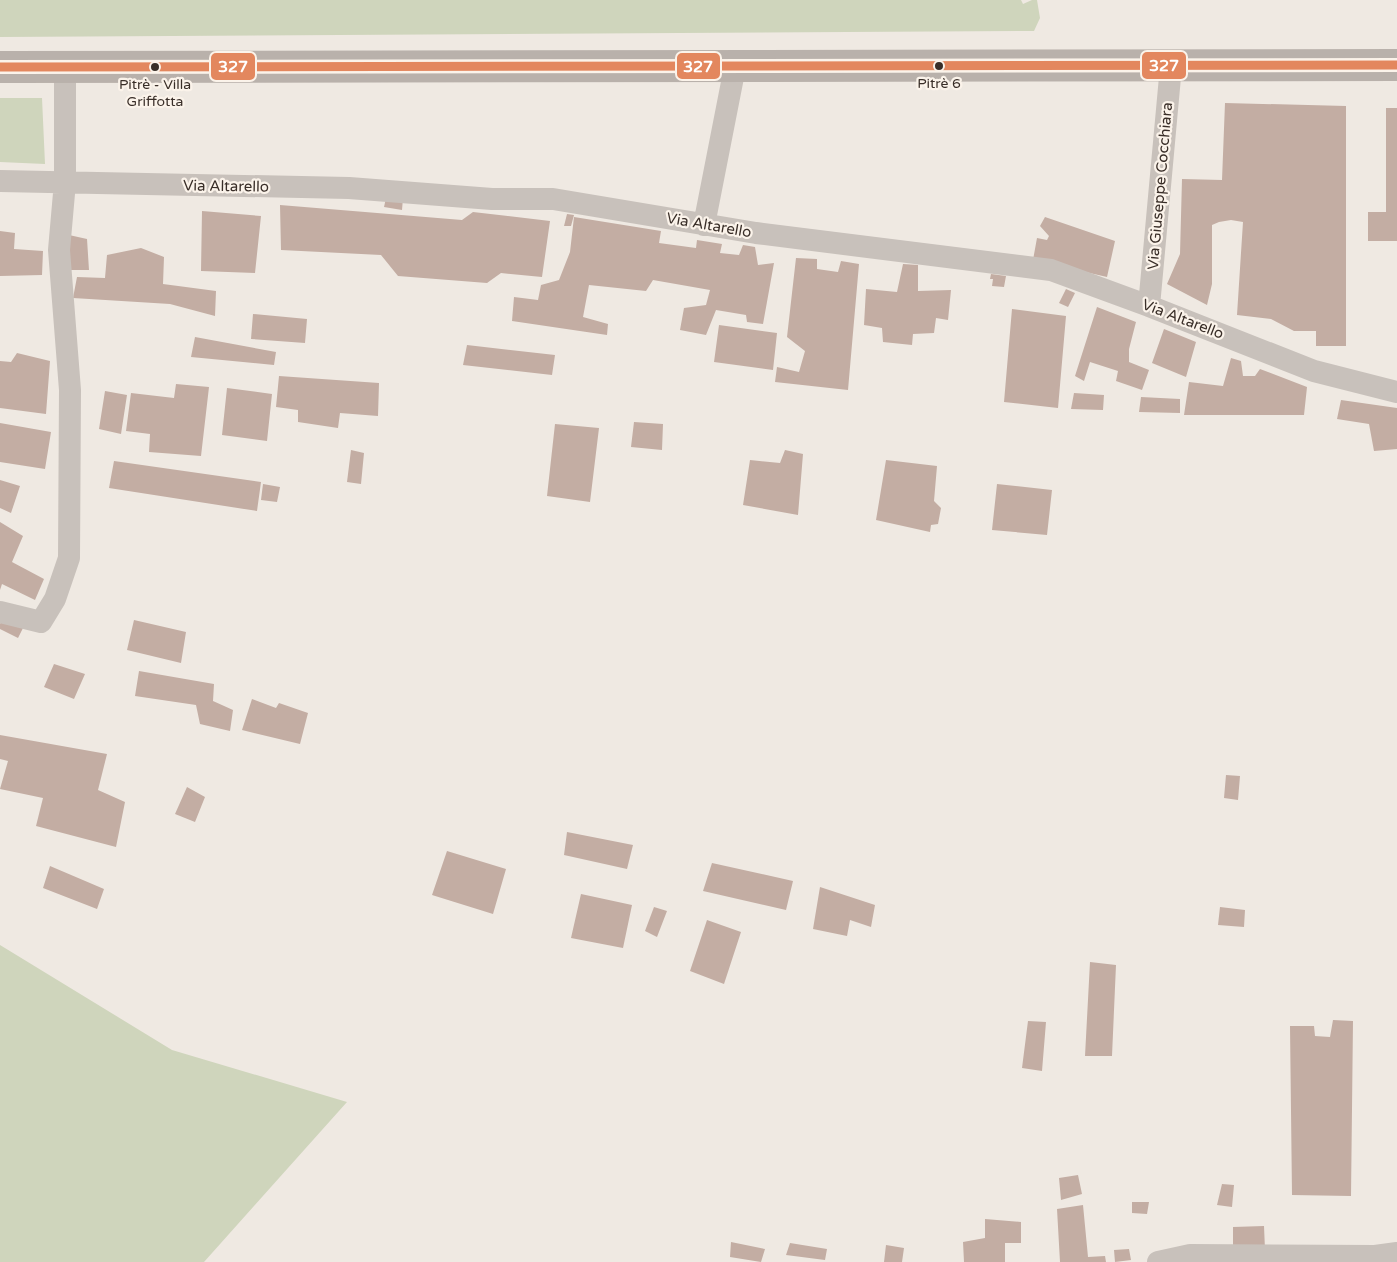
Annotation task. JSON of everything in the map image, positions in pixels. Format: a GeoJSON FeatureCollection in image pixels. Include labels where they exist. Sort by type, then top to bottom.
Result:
{"type":"FeatureCollection","features":[{"type":"Feature","properties":{"kind":"street"},"geometry":{"type":"LineString","coordinates":[[0,67],[1397,65]]}},
{"type":"Feature","properties":{"kind":"street","name":"Via Giuseppe Cocchiara"},"geometry":{"type":"LineString","coordinates":[[1149,306],[1171,66]]}},
{"type":"Feature","properties":{"kind":"street"},"geometry":{"type":"LineString","coordinates":[[0,612],[41,622],[55,599],[69,558],[70,390],[59,250],[65,182],[65,67]]}},
{"type":"Feature","properties":{"kind":"street"},"geometry":{"type":"LineString","coordinates":[[704,225],[735,67]]}},
{"type":"Feature","properties":{"kind":"street","name":"Via Altarello"},"geometry":{"type":"LineString","coordinates":[[0,181],[349,188],[492,199],[553,199],[756,234],[1051,270],[1314,371],[1397,392]]}},
{"type":"Feature","properties":{"kind":"street"},"geometry":{"type":"LineString","coordinates":[[1158,1262],[1190,1256],[1375,1256],[1397,1253]]}},
{"type":"Feature","properties":{"kind":"green space"},"geometry":{"type":"Polygon","coordinates":[[[0,0],[1021,0],[1023,4],[1037,0],[1040,18],[1034,31],[0,37],[0,0]]]}},
{"type":"Feature","properties":{"kind":"green space"},"geometry":{"type":"Polygon","coordinates":[[[0,98],[42,98],[45,164],[0,162],[0,98]]]}},
{"type":"Feature","properties":{"kind":"green space"},"geometry":{"type":"Polygon","coordinates":[[[0,945],[172,1050],[347,1102],[204,1262],[0,1262],[0,945]]]}},
{"type":"Feature","properties":{"kind":"building"},"geometry":{"type":"Polygon","coordinates":[[[1225,103],[1346,106],[1346,346],[1316,346],[1316,331],[1294,331],[1271,319],[1237,315],[1243,222],[1231,220],[1212,225],[1212,284],[1207,305],[1167,284],[1180,254],[1182,179],[1222,180],[1225,103]]]}},
{"type":"Feature","properties":{"kind":"building"},"geometry":{"type":"Polygon","coordinates":[[[1386,108],[1397,108],[1397,241],[1368,241],[1368,212],[1386,212],[1386,108]]]}},
{"type":"Feature","properties":{"kind":"building"},"geometry":{"type":"Polygon","coordinates":[[[386,198],[403,198],[402,210],[384,207],[386,198]]]}},
{"type":"Feature","properties":{"kind":"building"},"geometry":{"type":"Polygon","coordinates":[[[280,205],[462,220],[473,212],[550,221],[542,277],[501,273],[487,283],[398,276],[381,255],[281,250],[280,205]]]}},
{"type":"Feature","properties":{"kind":"building"},"geometry":{"type":"Polygon","coordinates":[[[202,211],[261,216],[255,273],[201,271],[202,211]]]}},
{"type":"Feature","properties":{"kind":"building"},"geometry":{"type":"Polygon","coordinates":[[[567,214],[574,215],[571,226],[564,226],[567,214]]]}},
{"type":"Feature","properties":{"kind":"building"},"geometry":{"type":"Polygon","coordinates":[[[574,217],[661,231],[659,243],[696,248],[697,240],[722,244],[720,253],[739,255],[743,245],[755,247],[758,265],[774,263],[763,324],[747,322],[746,315],[716,310],[706,335],[680,330],[684,308],[706,305],[710,290],[653,280],[646,291],[589,285],[583,317],[608,324],[607,335],[512,321],[514,297],[538,300],[541,285],[559,280],[570,252],[574,217]]]}},
{"type":"Feature","properties":{"kind":"building"},"geometry":{"type":"Polygon","coordinates":[[[1045,217],[1115,241],[1107,277],[1033,260],[1037,238],[1047,240],[1049,236],[1040,226],[1045,217]]]}},
{"type":"Feature","properties":{"kind":"building"},"geometry":{"type":"Polygon","coordinates":[[[0,231],[15,233],[14,249],[43,251],[42,275],[0,276],[0,231]]]}},
{"type":"Feature","properties":{"kind":"building"},"geometry":{"type":"Polygon","coordinates":[[[69,235],[87,239],[89,270],[70,270],[69,235]]]}},
{"type":"Feature","properties":{"kind":"building"},"geometry":{"type":"Polygon","coordinates":[[[141,248],[164,257],[163,284],[216,291],[215,316],[170,304],[73,298],[77,277],[105,278],[107,255],[141,248]]]}},
{"type":"Feature","properties":{"kind":"building"},"geometry":{"type":"Polygon","coordinates":[[[796,258],[817,259],[817,269],[838,272],[841,261],[859,264],[848,390],[775,382],[777,367],[799,372],[805,351],[787,337],[796,258]]]}},
{"type":"Feature","properties":{"kind":"building"},"geometry":{"type":"Polygon","coordinates":[[[903,264],[918,265],[918,291],[951,290],[948,320],[936,318],[934,333],[913,334],[912,345],[883,342],[882,328],[864,325],[866,289],[897,292],[903,264]]]}},
{"type":"Feature","properties":{"kind":"building"},"geometry":{"type":"Polygon","coordinates":[[[991,274],[1006,276],[1004,287],[992,286],[991,274]]]}},
{"type":"Feature","properties":{"kind":"building"},"geometry":{"type":"Polygon","coordinates":[[[1066,289],[1075,293],[1068,307],[1059,303],[1066,289]]]}},
{"type":"Feature","properties":{"kind":"building"},"geometry":{"type":"Polygon","coordinates":[[[1097,307],[1136,322],[1129,349],[1129,362],[1149,370],[1142,390],[1116,381],[1118,371],[1090,362],[1084,381],[1075,376],[1097,307]]]}},
{"type":"Feature","properties":{"kind":"building"},"geometry":{"type":"Polygon","coordinates":[[[1012,309],[1066,316],[1058,408],[1004,402],[1012,309]]]}},
{"type":"Feature","properties":{"kind":"building"},"geometry":{"type":"Polygon","coordinates":[[[253,314],[307,319],[305,343],[251,339],[253,314]]]}},
{"type":"Feature","properties":{"kind":"building"},"geometry":{"type":"Polygon","coordinates":[[[719,325],[777,333],[773,370],[714,362],[719,325]]]}},
{"type":"Feature","properties":{"kind":"building"},"geometry":{"type":"Polygon","coordinates":[[[1164,329],[1196,342],[1186,377],[1152,363],[1164,329]]]}},
{"type":"Feature","properties":{"kind":"building"},"geometry":{"type":"Polygon","coordinates":[[[195,337],[276,352],[274,365],[191,357],[195,337]]]}},
{"type":"Feature","properties":{"kind":"building"},"geometry":{"type":"Polygon","coordinates":[[[467,345],[555,355],[552,375],[463,365],[467,345]]]}},
{"type":"Feature","properties":{"kind":"building"},"geometry":{"type":"Polygon","coordinates":[[[17,353],[50,361],[46,414],[0,408],[0,361],[11,362],[17,353]]]}},
{"type":"Feature","properties":{"kind":"building"},"geometry":{"type":"Polygon","coordinates":[[[1231,358],[1241,361],[1243,376],[1255,376],[1260,369],[1307,387],[1304,415],[1184,415],[1189,382],[1223,386],[1231,358]]]}},
{"type":"Feature","properties":{"kind":"building"},"geometry":{"type":"Polygon","coordinates":[[[279,376],[379,383],[378,416],[340,413],[338,428],[298,422],[298,410],[276,407],[279,376]]]}},
{"type":"Feature","properties":{"kind":"building"},"geometry":{"type":"Polygon","coordinates":[[[176,384],[209,387],[201,456],[149,452],[150,434],[126,431],[131,393],[174,398],[176,384]]]}},
{"type":"Feature","properties":{"kind":"building"},"geometry":{"type":"Polygon","coordinates":[[[227,388],[272,394],[267,441],[222,435],[227,388]]]}},
{"type":"Feature","properties":{"kind":"building"},"geometry":{"type":"Polygon","coordinates":[[[105,391],[127,395],[121,434],[99,429],[105,391]]]}},
{"type":"Feature","properties":{"kind":"building"},"geometry":{"type":"Polygon","coordinates":[[[1074,393],[1104,395],[1103,410],[1071,409],[1074,393]]]}},
{"type":"Feature","properties":{"kind":"building"},"geometry":{"type":"Polygon","coordinates":[[[1141,397],[1180,399],[1180,413],[1139,412],[1141,397]]]}},
{"type":"Feature","properties":{"kind":"building"},"geometry":{"type":"Polygon","coordinates":[[[1341,400],[1397,408],[1397,449],[1374,451],[1369,424],[1337,419],[1341,400]]]}},
{"type":"Feature","properties":{"kind":"building"},"geometry":{"type":"Polygon","coordinates":[[[634,422],[663,424],[662,450],[631,447],[634,422]]]}},
{"type":"Feature","properties":{"kind":"building"},"geometry":{"type":"Polygon","coordinates":[[[0,423],[51,432],[45,469],[0,462],[0,423]]]}},
{"type":"Feature","properties":{"kind":"building"},"geometry":{"type":"Polygon","coordinates":[[[555,424],[599,428],[590,502],[547,496],[555,424]]]}},
{"type":"Feature","properties":{"kind":"building"},"geometry":{"type":"Polygon","coordinates":[[[351,450],[364,453],[361,484],[347,482],[351,450]]]}},
{"type":"Feature","properties":{"kind":"building"},"geometry":{"type":"Polygon","coordinates":[[[785,450],[803,454],[798,515],[743,505],[750,460],[780,463],[785,450]]]}},
{"type":"Feature","properties":{"kind":"building"},"geometry":{"type":"Polygon","coordinates":[[[886,460],[937,466],[934,501],[941,508],[938,524],[931,525],[930,532],[876,520],[886,460]]]}},
{"type":"Feature","properties":{"kind":"building"},"geometry":{"type":"Polygon","coordinates":[[[114,461],[261,482],[257,511],[109,488],[114,461]]]}},
{"type":"Feature","properties":{"kind":"building"},"geometry":{"type":"Polygon","coordinates":[[[0,480],[20,486],[11,513],[0,508],[0,480]]]}},
{"type":"Feature","properties":{"kind":"building"},"geometry":{"type":"Polygon","coordinates":[[[263,484],[280,487],[277,502],[261,500],[263,484]]]}},
{"type":"Feature","properties":{"kind":"building"},"geometry":{"type":"Polygon","coordinates":[[[997,484],[1052,490],[1047,535],[992,530],[997,484]]]}},
{"type":"Feature","properties":{"kind":"building"},"geometry":{"type":"Polygon","coordinates":[[[0,522],[23,536],[12,562],[44,579],[35,600],[2,584],[0,590],[0,522]]]}},
{"type":"Feature","properties":{"kind":"building"},"geometry":{"type":"Polygon","coordinates":[[[3,618],[23,628],[18,638],[0,629],[3,618]]]}},
{"type":"Feature","properties":{"kind":"building"},"geometry":{"type":"Polygon","coordinates":[[[134,620],[186,632],[181,663],[127,650],[134,620]]]}},
{"type":"Feature","properties":{"kind":"building"},"geometry":{"type":"Polygon","coordinates":[[[54,664],[85,674],[74,699],[44,687],[54,664]]]}},
{"type":"Feature","properties":{"kind":"building"},"geometry":{"type":"Polygon","coordinates":[[[139,671],[214,684],[213,701],[233,710],[230,731],[200,724],[196,705],[135,696],[139,671]]]}},
{"type":"Feature","properties":{"kind":"building"},"geometry":{"type":"Polygon","coordinates":[[[252,699],[276,708],[279,703],[308,713],[300,744],[242,730],[252,699]]]}},
{"type":"Feature","properties":{"kind":"building"},"geometry":{"type":"Polygon","coordinates":[[[0,735],[107,754],[98,790],[125,802],[116,847],[36,826],[43,798],[0,789],[8,761],[0,759],[0,735]]]}},
{"type":"Feature","properties":{"kind":"building"},"geometry":{"type":"Polygon","coordinates":[[[1226,775],[1240,776],[1238,800],[1224,798],[1226,775]]]}},
{"type":"Feature","properties":{"kind":"building"},"geometry":{"type":"Polygon","coordinates":[[[187,787],[205,797],[195,822],[175,814],[187,787]]]}},
{"type":"Feature","properties":{"kind":"building"},"geometry":{"type":"Polygon","coordinates":[[[567,832],[633,845],[627,869],[564,855],[567,832]]]}},
{"type":"Feature","properties":{"kind":"building"},"geometry":{"type":"Polygon","coordinates":[[[447,851],[506,869],[493,914],[432,895],[447,851]]]}},
{"type":"Feature","properties":{"kind":"building"},"geometry":{"type":"Polygon","coordinates":[[[712,863],[793,881],[786,910],[703,891],[712,863]]]}},
{"type":"Feature","properties":{"kind":"building"},"geometry":{"type":"Polygon","coordinates":[[[50,866],[104,889],[97,909],[43,888],[50,866]]]}},
{"type":"Feature","properties":{"kind":"building"},"geometry":{"type":"Polygon","coordinates":[[[820,887],[875,905],[871,927],[850,920],[847,936],[813,929],[820,887]]]}},
{"type":"Feature","properties":{"kind":"building"},"geometry":{"type":"Polygon","coordinates":[[[581,894],[632,905],[623,948],[571,938],[581,894]]]}},
{"type":"Feature","properties":{"kind":"building"},"geometry":{"type":"Polygon","coordinates":[[[654,907],[667,911],[657,937],[645,931],[654,907]]]}},
{"type":"Feature","properties":{"kind":"building"},"geometry":{"type":"Polygon","coordinates":[[[1220,907],[1245,910],[1244,927],[1218,925],[1220,907]]]}},
{"type":"Feature","properties":{"kind":"building"},"geometry":{"type":"Polygon","coordinates":[[[707,920],[741,932],[724,984],[690,971],[707,920]]]}},
{"type":"Feature","properties":{"kind":"building"},"geometry":{"type":"Polygon","coordinates":[[[1090,962],[1116,965],[1112,1056],[1085,1056],[1090,962]]]}},
{"type":"Feature","properties":{"kind":"building"},"geometry":{"type":"Polygon","coordinates":[[[1333,1020],[1353,1021],[1351,1196],[1292,1195],[1290,1026],[1314,1026],[1315,1036],[1330,1037],[1333,1020]]]}},
{"type":"Feature","properties":{"kind":"building"},"geometry":{"type":"Polygon","coordinates":[[[1028,1021],[1046,1022],[1042,1071],[1022,1068],[1028,1021]]]}},
{"type":"Feature","properties":{"kind":"building"},"geometry":{"type":"Polygon","coordinates":[[[1078,1175],[1082,1194],[1061,1200],[1059,1178],[1078,1175]]]}},
{"type":"Feature","properties":{"kind":"building"},"geometry":{"type":"Polygon","coordinates":[[[1222,1184],[1234,1185],[1232,1207],[1217,1205],[1222,1184]]]}},
{"type":"Feature","properties":{"kind":"building"},"geometry":{"type":"Polygon","coordinates":[[[1132,1202],[1149,1202],[1147,1214],[1132,1213],[1132,1202]]]}},
{"type":"Feature","properties":{"kind":"building"},"geometry":{"type":"Polygon","coordinates":[[[1083,1205],[1088,1257],[1105,1256],[1106,1262],[1060,1262],[1057,1209],[1083,1205]]]}},
{"type":"Feature","properties":{"kind":"building"},"geometry":{"type":"Polygon","coordinates":[[[985,1219],[1021,1222],[1021,1243],[1005,1243],[1005,1262],[964,1262],[963,1242],[985,1238],[985,1219]]]}},
{"type":"Feature","properties":{"kind":"building"},"geometry":{"type":"Polygon","coordinates":[[[1264,1226],[1265,1250],[1233,1250],[1233,1227],[1264,1226]]]}},
{"type":"Feature","properties":{"kind":"building"},"geometry":{"type":"Polygon","coordinates":[[[731,1242],[765,1249],[761,1262],[730,1257],[731,1242]]]}},
{"type":"Feature","properties":{"kind":"building"},"geometry":{"type":"Polygon","coordinates":[[[790,1243],[827,1249],[825,1260],[786,1255],[790,1243]]]}},
{"type":"Feature","properties":{"kind":"building"},"geometry":{"type":"Polygon","coordinates":[[[886,1245],[904,1248],[902,1262],[884,1262],[886,1245]]]}},
{"type":"Feature","properties":{"kind":"building"},"geometry":{"type":"Polygon","coordinates":[[[1129,1249],[1131,1260],[1115,1262],[1114,1250],[1129,1249]]]}},
{"type":"Feature","properties":{"kind":"transit line","name":"327"},"geometry":{"type":"LineString","coordinates":[[0,67],[1397,65]]}},
{"type":"Feature","properties":{"kind":"place","name":"Pitrè 6"},"geometry":{"type":"Point","coordinates":[939,66]}},
{"type":"Feature","properties":{"kind":"place","name":"Pitrè - Villa Griffotta"},"geometry":{"type":"Point","coordinates":[155,67]}}]}
